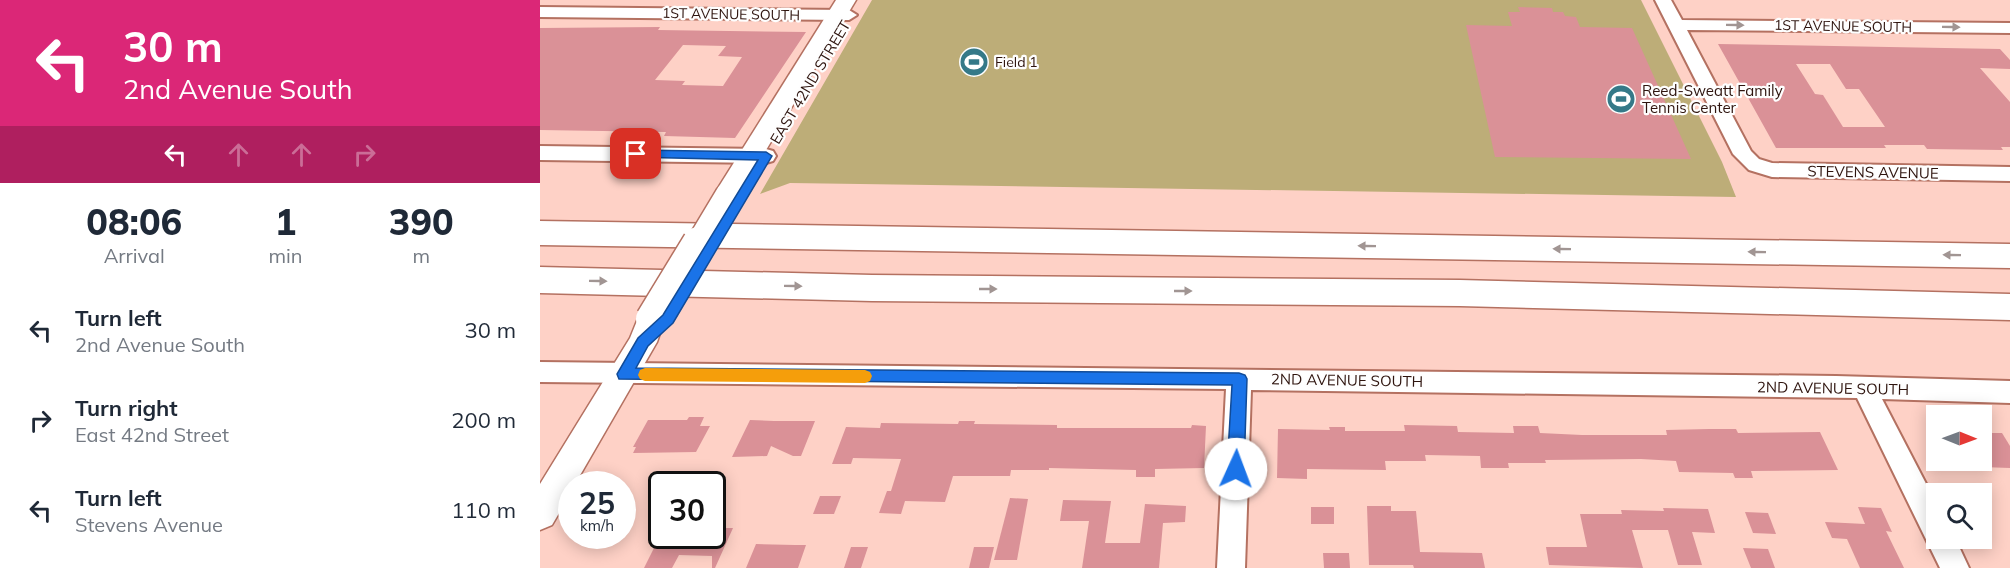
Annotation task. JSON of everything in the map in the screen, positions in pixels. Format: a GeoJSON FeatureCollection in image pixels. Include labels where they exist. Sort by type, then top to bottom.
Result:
{"type":"FeatureCollection","features":[{"type":"Feature","properties":{"kind":"highway"},"geometry":{"type":"LineString","coordinates":[[540,233],[2010,256]]}},
{"type":"Feature","properties":{"kind":"highway"},"geometry":{"type":"LineString","coordinates":[[540,280],[872,288],[1460,293],[2010,306]]}},
{"type":"Feature","properties":{"kind":"street"},"geometry":{"type":"LineString","coordinates":[[1663,0],[1676,25]]}},
{"type":"Feature","properties":{"kind":"street","name":"1ST AVENUE SOUTH"},"geometry":{"type":"LineString","coordinates":[[540,12],[848,8]]}},
{"type":"Feature","properties":{"kind":"street","name":"EAST 42ND STREET"},"geometry":{"type":"LineString","coordinates":[[540,514],[848,8]]}},
{"type":"Feature","properties":{"kind":"street","name":"1ST AVENUE SOUTH"},"geometry":{"type":"LineString","coordinates":[[1676,25],[2010,28]]}},
{"type":"Feature","properties":{"kind":"street","name":"STEVENS AVENUE"},"geometry":{"type":"LineString","coordinates":[[1676,25],[1743,154],[1749,163],[1758,168],[2010,174]]}},
{"type":"Feature","properties":{"kind":"street"},"geometry":{"type":"LineString","coordinates":[[540,153],[759,156]]}},
{"type":"Feature","properties":{"kind":"street","name":"2ND AVENUE SOUTH"},"geometry":{"type":"LineString","coordinates":[[540,372],[1239,379],[2010,392]]}},
{"type":"Feature","properties":{"kind":"street"},"geometry":{"type":"LineString","coordinates":[[1231,568],[1239,379]]}},
{"type":"Feature","properties":{"kind":"street"},"geometry":{"type":"LineString","coordinates":[[1864,388],[1926,511]]}},
{"type":"Feature","properties":{"kind":"street"},"geometry":{"type":"LineString","coordinates":[[1946,549],[1955,568]]}},
{"type":"Feature","properties":{"kind":"shaded area"},"geometry":{"type":"Polygon","coordinates":[[[872,0],[1641,0],[1722,162],[1736,197],[790,183],[760,194],[872,0]]]}},
{"type":"Feature","properties":{"kind":"building","name":"Reed-Sweatt Family Tennis Center"},"geometry":{"type":"Polygon","coordinates":[[[1518,7],[1552,8],[1553,12],[1563,12],[1565,16],[1576,17],[1580,27],[1632,28],[1691,159],[1495,157],[1466,25],[1512,26],[1508,12],[1520,12],[1518,7]]]}},
{"type":"Feature","properties":{"kind":"building"},"geometry":{"type":"Polygon","coordinates":[[[660,27],[658,30],[806,32],[735,138],[664,136],[666,132],[540,130],[540,28],[660,27]],[[683,45],[655,80],[685,81],[682,85],[723,86],[742,57],[718,56],[726,46],[683,45]]]}},
{"type":"Feature","properties":{"kind":"building"},"geometry":{"type":"Polygon","coordinates":[[[1718,44],[2000,49],[2010,60],[2010,69],[1980,68],[2010,102],[2010,147],[2001,147],[2003,150],[1927,149],[1924,145],[1884,145],[1886,148],[1776,148],[1718,44]],[[1796,64],[1815,94],[1823,95],[1843,127],[1885,127],[1859,89],[1846,89],[1830,64],[1796,64]]]}},
{"type":"Feature","properties":{"kind":"building"},"geometry":{"type":"Polygon","coordinates":[[[689,417],[704,417],[700,426],[710,426],[696,452],[633,453],[636,447],[633,447],[648,420],[687,420],[689,417]]]}},
{"type":"Feature","properties":{"kind":"building"},"geometry":{"type":"Polygon","coordinates":[[[750,420],[815,421],[801,456],[793,456],[771,446],[767,456],[732,457],[750,420]]]}},
{"type":"Feature","properties":{"kind":"building"},"geometry":{"type":"Polygon","coordinates":[[[959,421],[975,421],[974,424],[1057,425],[1057,428],[1206,426],[1204,468],[1155,469],[1155,477],[1136,477],[1136,470],[1049,468],[1049,470],[1011,470],[1010,476],[953,476],[945,502],[905,501],[901,514],[879,513],[887,491],[891,491],[901,459],[853,458],[851,464],[832,464],[846,427],[880,428],[881,423],[958,424],[959,421]]]}},
{"type":"Feature","properties":{"kind":"building"},"geometry":{"type":"Polygon","coordinates":[[[1404,425],[1457,426],[1458,432],[1514,433],[1513,426],[1538,426],[1540,433],[1582,435],[1667,435],[1666,430],[1709,429],[1736,429],[1738,433],[1820,432],[1838,470],[1751,471],[1753,478],[1735,478],[1733,473],[1679,472],[1676,461],[1545,460],[1546,463],[1508,463],[1509,468],[1481,468],[1480,456],[1425,455],[1426,461],[1385,461],[1386,470],[1307,469],[1307,479],[1277,478],[1278,429],[1330,430],[1329,427],[1345,427],[1345,431],[1405,431],[1404,425]]]}},
{"type":"Feature","properties":{"kind":"building"},"geometry":{"type":"Polygon","coordinates":[[[1992,433],[2002,433],[2010,446],[2010,468],[1992,467],[1992,433]]]}},
{"type":"Feature","properties":{"kind":"building"},"geometry":{"type":"Polygon","coordinates":[[[820,496],[841,496],[834,514],[813,514],[820,496]]]}},
{"type":"Feature","properties":{"kind":"building"},"geometry":{"type":"Polygon","coordinates":[[[1010,498],[1028,499],[1017,560],[994,560],[1010,498]]]}},
{"type":"Feature","properties":{"kind":"building"},"geometry":{"type":"Polygon","coordinates":[[[1063,500],[1111,501],[1105,543],[1140,543],[1145,504],[1186,506],[1185,522],[1163,523],[1159,568],[1082,568],[1089,521],[1060,521],[1063,500]]]}},
{"type":"Feature","properties":{"kind":"building"},"geometry":{"type":"Polygon","coordinates":[[[1367,506],[1391,506],[1391,511],[1416,511],[1420,552],[1482,553],[1485,568],[1414,568],[1413,565],[1369,565],[1367,506]]]}},
{"type":"Feature","properties":{"kind":"building"},"geometry":{"type":"Polygon","coordinates":[[[1311,507],[1334,507],[1334,524],[1311,524],[1311,507]]]}},
{"type":"Feature","properties":{"kind":"building"},"geometry":{"type":"Polygon","coordinates":[[[1858,507],[1881,508],[1892,532],[1886,531],[1904,568],[1860,568],[1847,539],[1832,538],[1825,522],[1865,524],[1858,507]]]}},
{"type":"Feature","properties":{"kind":"building"},"geometry":{"type":"Polygon","coordinates":[[[1663,508],[1708,509],[1715,533],[1692,532],[1702,565],[1678,565],[1668,530],[1632,530],[1643,568],[1549,565],[1546,547],[1587,547],[1580,514],[1622,514],[1621,510],[1664,511],[1663,508]]]}},
{"type":"Feature","properties":{"kind":"building"},"geometry":{"type":"Polygon","coordinates":[[[1745,512],[1768,513],[1776,534],[1753,533],[1745,512]]]}},
{"type":"Feature","properties":{"kind":"building"},"geometry":{"type":"Polygon","coordinates":[[[726,528],[733,528],[726,544],[726,528]]]}},
{"type":"Feature","properties":{"kind":"building"},"geometry":{"type":"Polygon","coordinates":[[[756,544],[806,545],[798,568],[746,568],[756,544]]]}},
{"type":"Feature","properties":{"kind":"building"},"geometry":{"type":"Polygon","coordinates":[[[851,547],[868,547],[861,568],[844,568],[851,547]]]}},
{"type":"Feature","properties":{"kind":"building"},"geometry":{"type":"Polygon","coordinates":[[[974,547],[994,547],[989,568],[969,568],[974,547]]]}},
{"type":"Feature","properties":{"kind":"building"},"geometry":{"type":"Polygon","coordinates":[[[1743,548],[1768,549],[1775,568],[1751,568],[1743,548]]]}},
{"type":"Feature","properties":{"kind":"building"},"geometry":{"type":"Polygon","coordinates":[[[654,549],[724,549],[715,568],[712,568],[712,556],[679,555],[672,568],[644,568],[654,549]]]}},
{"type":"Feature","properties":{"kind":"building"},"geometry":{"type":"Polygon","coordinates":[[[1323,553],[1349,553],[1350,568],[1324,568],[1323,553]]]}},
{"type":"Feature","properties":{"kind":"slow traffic"},"geometry":{"type":"LineString","coordinates":[[645,375],[865,376]]}},
{"type":"Feature","properties":{"kind":"place","name":"Field 1"},"geometry":{"type":"Point","coordinates":[974,62]}},
{"type":"Feature","properties":{"kind":"place","name":"Reed-Sweatt Family Tennis Center"},"geometry":{"type":"Point","coordinates":[1621,99]}},
{"type":"Feature","properties":{"kind":"route"},"geometry":{"type":"LineString","coordinates":[[636,154],[766,156],[668,319],[643,342],[624,374],[1239,379],[1236,469]]}}]}
